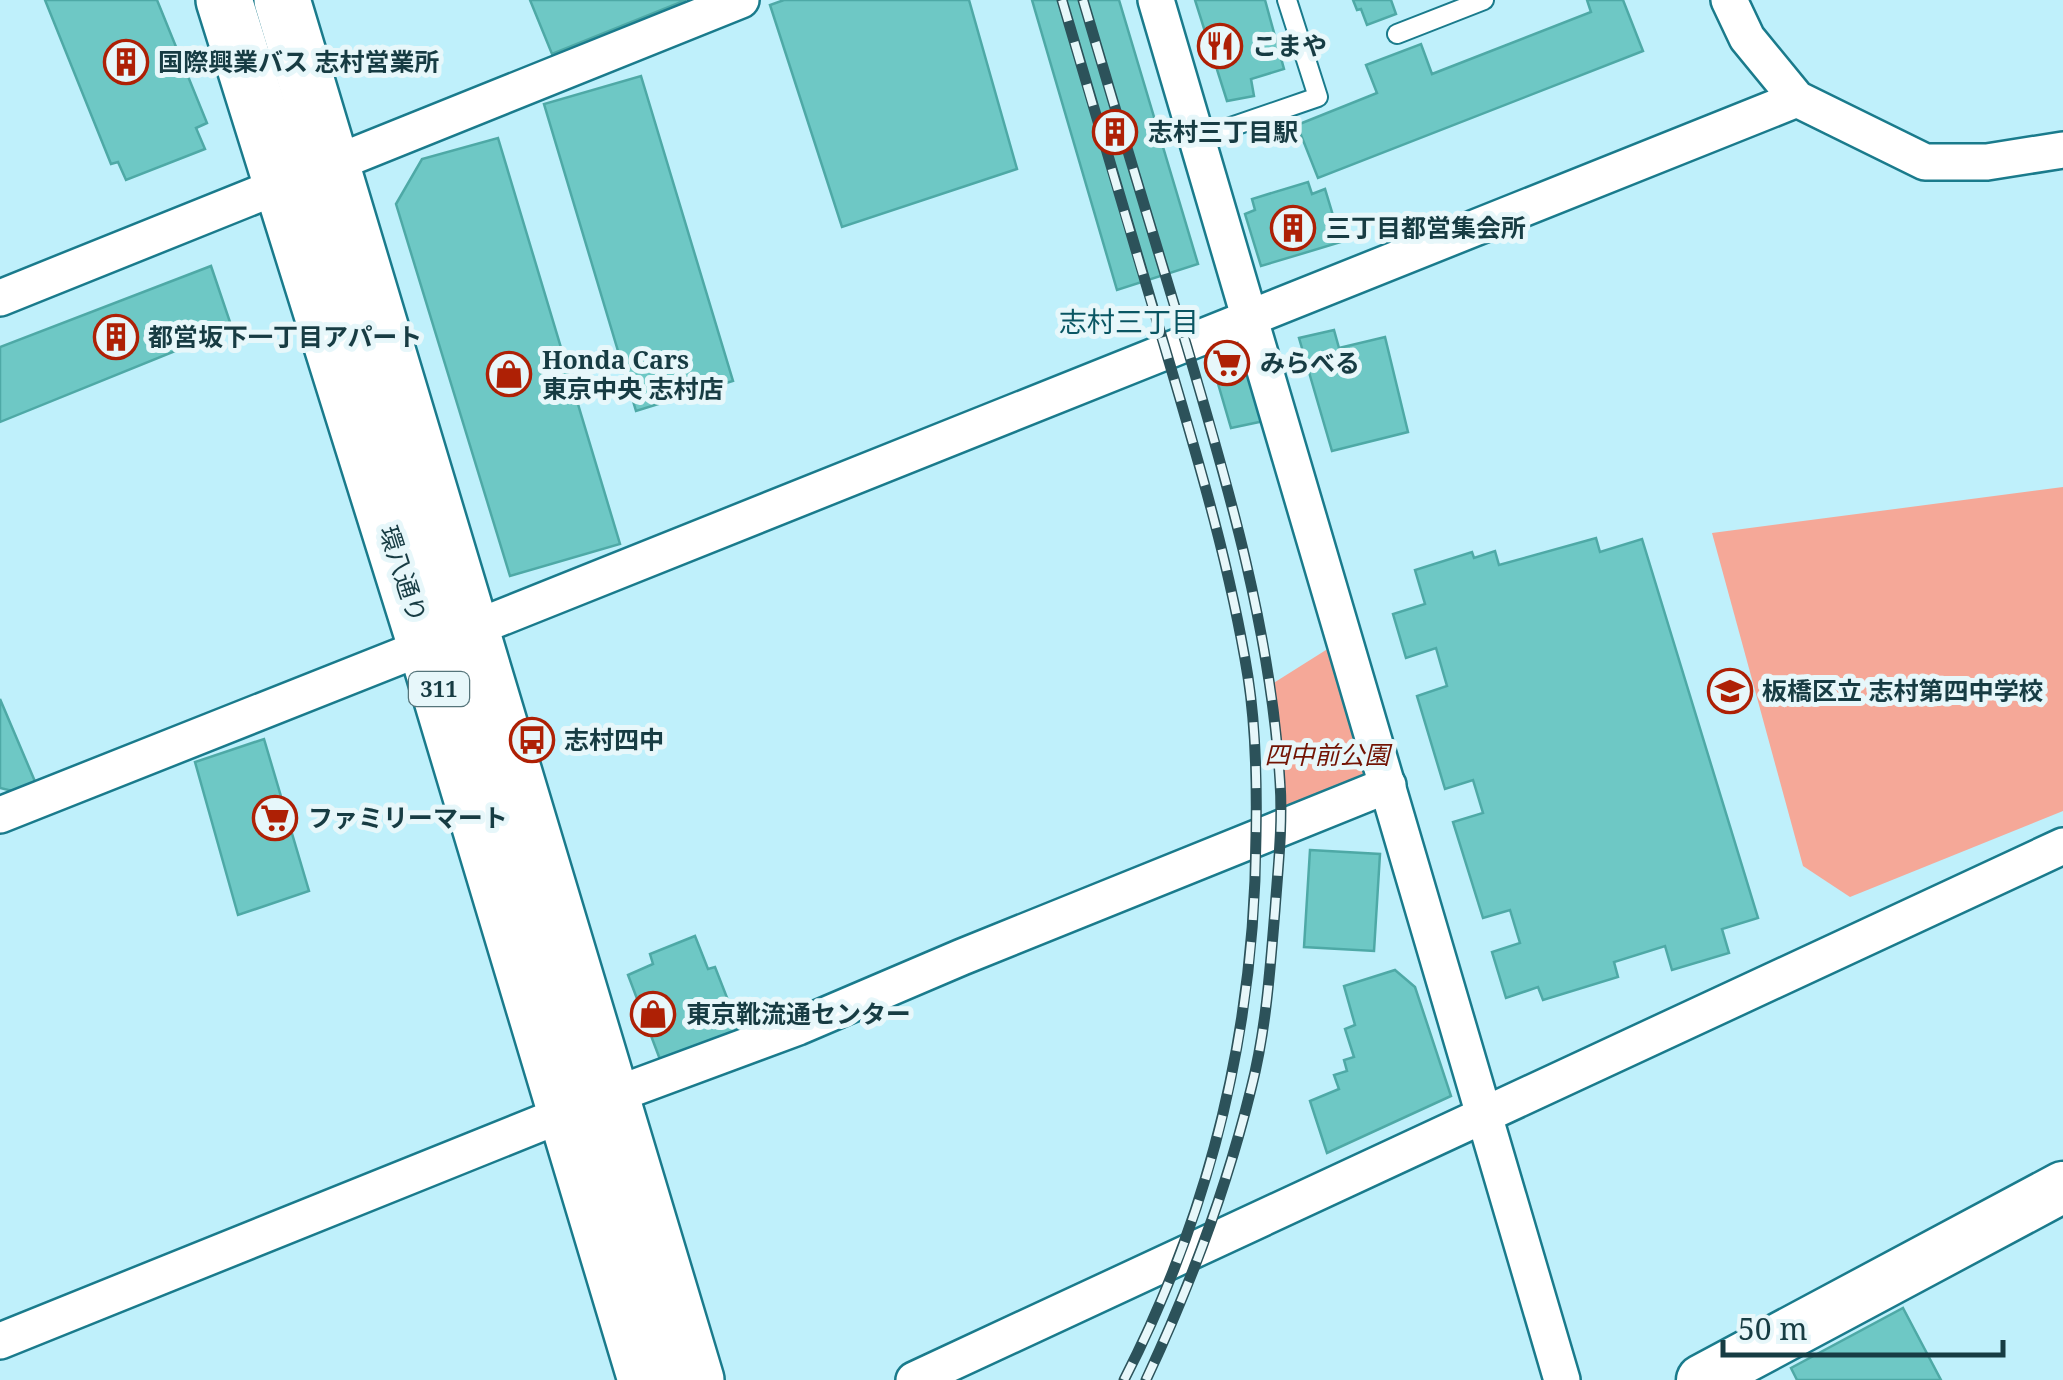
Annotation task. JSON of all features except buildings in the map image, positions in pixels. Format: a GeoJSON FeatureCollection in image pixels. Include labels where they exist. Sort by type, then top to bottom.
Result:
{"type":"FeatureCollection","features":[{"type":"Feature","properties":{"kind":"main road","name":"環八通り"},"geometry":{"type":"LineString","coordinates":[[224,0],[281,187],[448,638]]}},
{"type":"Feature","properties":{"kind":"main road","name":"環八通り"},"geometry":{"type":"LineString","coordinates":[[282,0],[330,164],[448,638],[588,1105],[696,1380]]}},
{"type":"Feature","properties":{"kind":"main road","name":"環八通り"},"geometry":{"type":"LineString","coordinates":[[588,1105],[646,1380]]}},
{"type":"Feature","properties":{"kind":"street"},"geometry":{"type":"LineString","coordinates":[[0,298],[741,0]]}},
{"type":"Feature","properties":{"kind":"street"},"geometry":{"type":"LineString","coordinates":[[1156,0],[1562,1380]]}},
{"type":"Feature","properties":{"kind":"street"},"geometry":{"type":"LineString","coordinates":[[1729,0],[1747,38],[1797,99],[1925,162],[1986,162],[2063,150]]}},
{"type":"Feature","properties":{"kind":"street"},"geometry":{"type":"LineString","coordinates":[[0,814],[1797,99]]}},
{"type":"Feature","properties":{"kind":"street"},"geometry":{"type":"LineString","coordinates":[[0,1341],[588,1105],[798,1027],[962,956],[1388,786]]}},
{"type":"Feature","properties":{"kind":"street"},"geometry":{"type":"LineString","coordinates":[[914,1380],[2063,846]]}},
{"type":"Feature","properties":{"kind":"street"},"geometry":{"type":"LineString","coordinates":[[1702,1380],[2063,1187]]}},
{"type":"Feature","properties":{"kind":"lane"},"geometry":{"type":"LineString","coordinates":[[1196,139],[1318,96],[1288,0]]}},
{"type":"Feature","properties":{"kind":"lane"},"geometry":{"type":"LineString","coordinates":[[1397,34],[1484,0]]}},
{"type":"Feature","properties":{"kind":"green space"},"geometry":{"type":"Polygon","coordinates":[[[2063,487],[2063,811],[1850,897],[1803,866],[1712,533],[2063,487]]]}},
{"type":"Feature","properties":{"kind":"green space","name":"四中前公園"},"geometry":{"type":"Polygon","coordinates":[[[1345,638],[1388,785],[1281,828],[1269,686],[1345,638]]]}},
{"type":"Feature","properties":{"kind":"railway"},"geometry":{"type":"LineString","coordinates":[[1062,0],[1212,511],[1241,635],[1255,756],[1254,907],[1237,1047],[1223,1115],[1182,1249],[1124,1380]]}},
{"type":"Feature","properties":{"kind":"railway"},"geometry":{"type":"LineString","coordinates":[[1083,0],[1233,508],[1268,671],[1281,798],[1271,955],[1256,1067],[1206,1237],[1146,1380]]}},
{"type":"Feature","properties":{"kind":"place","name":"こまや"},"geometry":{"type":"Point","coordinates":[1220,46]}},
{"type":"Feature","properties":{"kind":"place","name":"国際興業バス 志村営業所"},"geometry":{"type":"Point","coordinates":[126,62]}},
{"type":"Feature","properties":{"kind":"place","name":"志村三丁目駅"},"geometry":{"type":"Point","coordinates":[1115,132]}},
{"type":"Feature","properties":{"kind":"place","name":"三丁目都営集会所"},"geometry":{"type":"Point","coordinates":[1293,228]}},
{"type":"Feature","properties":{"kind":"place","name":"都営坂下一丁目アパート"},"geometry":{"type":"Point","coordinates":[116,337]}},
{"type":"Feature","properties":{"kind":"place","name":"みらべる"},"geometry":{"type":"Point","coordinates":[1227,363]}},
{"type":"Feature","properties":{"kind":"place","name":"Honda Cars 東京中央 志村店"},"geometry":{"type":"Point","coordinates":[509,374]}},
{"type":"Feature","properties":{"kind":"place","name":"板橋区立 志村第四中学校"},"geometry":{"type":"Point","coordinates":[1730,691]}},
{"type":"Feature","properties":{"kind":"place","name":"志村四中"},"geometry":{"type":"Point","coordinates":[532,740]}},
{"type":"Feature","properties":{"kind":"place","name":"ファミリーマート"},"geometry":{"type":"Point","coordinates":[275,818]}},
{"type":"Feature","properties":{"kind":"place","name":"東京靴流通センター"},"geometry":{"type":"Point","coordinates":[653,1014]}},
{"type":"Feature","properties":{"kind":"district","name":"志村三丁目"},"geometry":{"type":"Point","coordinates":[1129,322]}}]}
